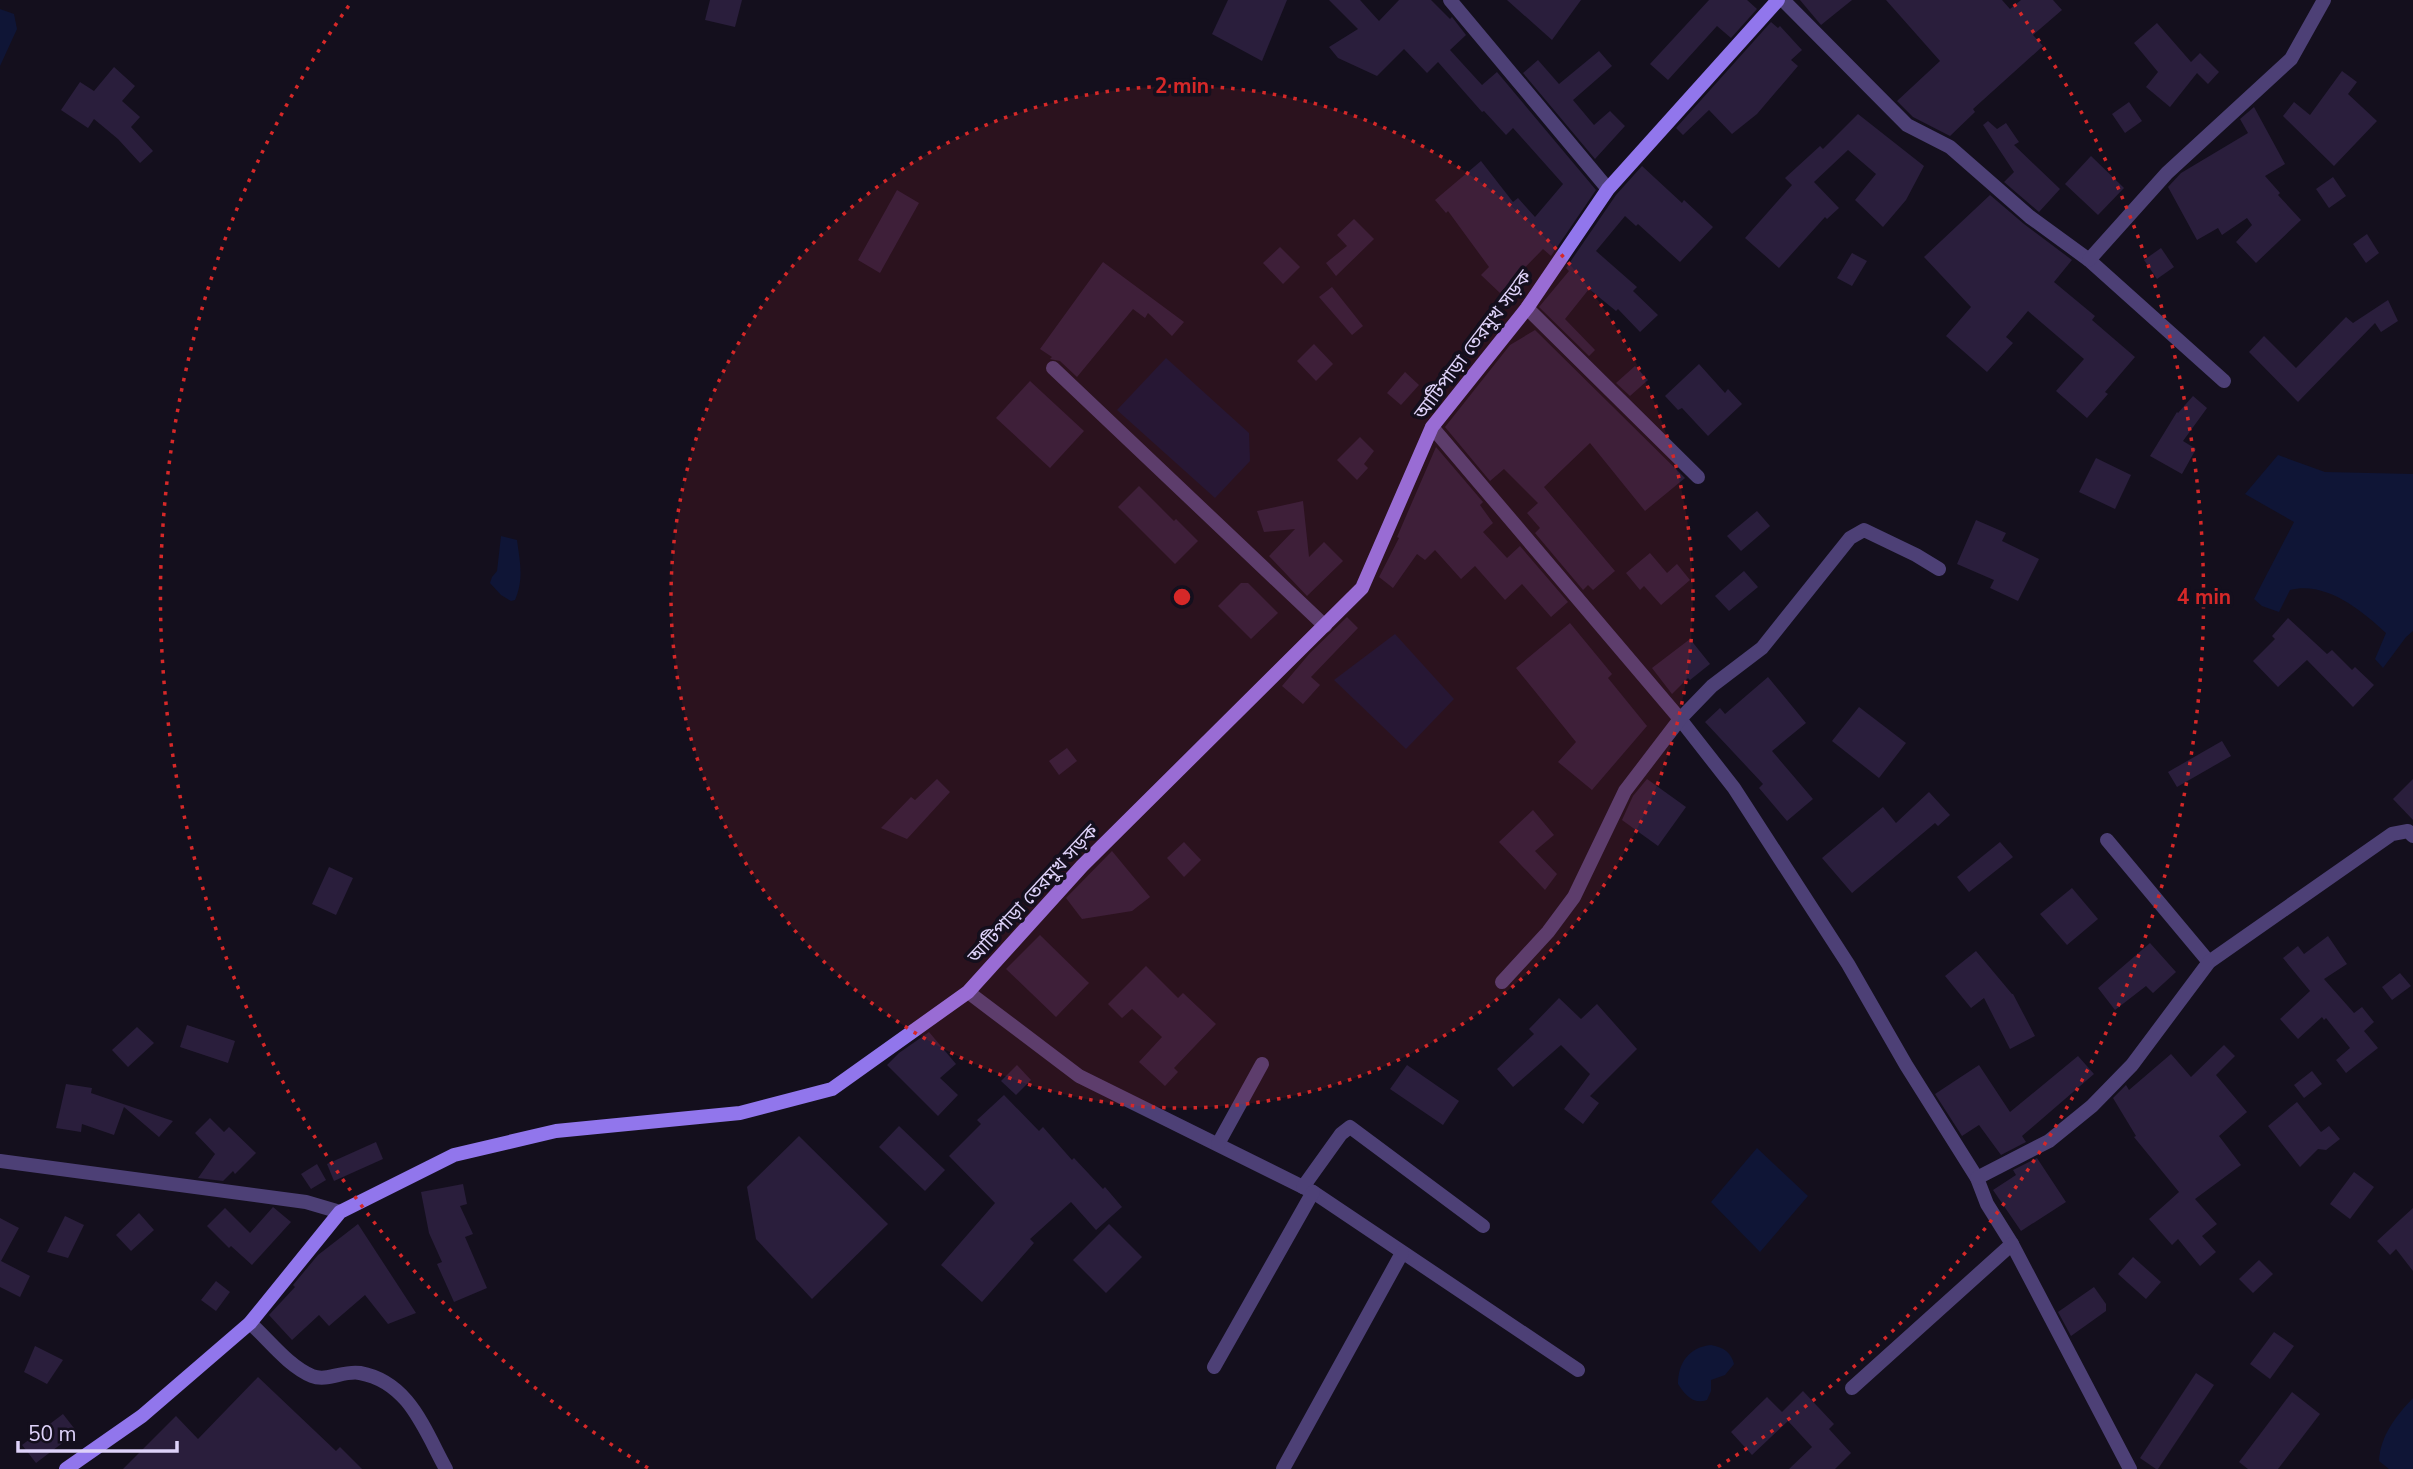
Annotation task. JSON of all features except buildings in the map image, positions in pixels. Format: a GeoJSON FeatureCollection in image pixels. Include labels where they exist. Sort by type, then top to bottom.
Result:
{"type":"FeatureCollection","features":[{"type":"Feature","properties":{"kind":"main road","name":"আটিপাড়া তেরমুখ সড়ক"},"geometry":{"type":"LineString","coordinates":[[66,1469],[142,1416],[250,1323],[340,1212],[454,1155],[556,1131],[740,1113],[832,1089],[968,992],[1082,866],[1362,588],[1432,427],[1527,308],[1608,189],[1778,0]]}},
{"type":"Feature","properties":{"kind":"street"},"geometry":{"type":"LineString","coordinates":[[1450,0],[1608,189]]}},
{"type":"Feature","properties":{"kind":"street"},"geometry":{"type":"LineString","coordinates":[[1783,0],[1907,125],[1950,147],[2031,217],[2089,260],[2224,381]]}},
{"type":"Feature","properties":{"kind":"street"},"geometry":{"type":"LineString","coordinates":[[2089,260],[2167,173],[2291,59],[2324,0]]}},
{"type":"Feature","properties":{"kind":"street"},"geometry":{"type":"LineString","coordinates":[[1527,308],[1698,478]]}},
{"type":"Feature","properties":{"kind":"street"},"geometry":{"type":"LineString","coordinates":[[1054,368],[1325,626]]}},
{"type":"Feature","properties":{"kind":"street"},"geometry":{"type":"LineString","coordinates":[[1432,427],[1681,719],[1734,788],[1848,964],[1906,1065],[1977,1178],[1987,1204],[2012,1244],[2130,1469]]}},
{"type":"Feature","properties":{"kind":"street"},"geometry":{"type":"LineString","coordinates":[[1502,982],[1548,932],[1574,897],[1625,791],[1681,719],[1712,686],[1762,648],[1850,538],[1864,530],[1939,569]]}},
{"type":"Feature","properties":{"kind":"street"},"geometry":{"type":"LineString","coordinates":[[1977,1178],[2049,1141],[2092,1106],[2132,1065],[2209,962],[2392,834],[2408,831],[2413,836]]}},
{"type":"Feature","properties":{"kind":"street"},"geometry":{"type":"LineString","coordinates":[[2107,840],[2209,962]]}},
{"type":"Feature","properties":{"kind":"street"},"geometry":{"type":"LineString","coordinates":[[968,992],[1079,1076],[1308,1190],[1578,1370]]}},
{"type":"Feature","properties":{"kind":"street"},"geometry":{"type":"LineString","coordinates":[[1218,1144],[1262,1064]]}},
{"type":"Feature","properties":{"kind":"street"},"geometry":{"type":"LineString","coordinates":[[1214,1367],[1308,1190],[1341,1134],[1350,1127],[1483,1226]]}},
{"type":"Feature","properties":{"kind":"street"},"geometry":{"type":"LineString","coordinates":[[0,1161],[306,1202],[340,1212]]}},
{"type":"Feature","properties":{"kind":"street"},"geometry":{"type":"LineString","coordinates":[[1852,1388],[2012,1244]]}},
{"type":"Feature","properties":{"kind":"street"},"geometry":{"type":"LineString","coordinates":[[1283,1469],[1402,1252]]}},
{"type":"Feature","properties":{"kind":"street"},"geometry":{"type":"LineString","coordinates":[[250,1323],[297,1367],[314,1377],[326,1378],[357,1372],[385,1380],[405,1396],[446,1469]]}},
{"type":"Feature","properties":{"kind":"water"},"geometry":{"type":"Polygon","coordinates":[[[0,9],[14,14],[17,29],[0,66],[0,9]]]}},
{"type":"Feature","properties":{"kind":"water"},"geometry":{"type":"Polygon","coordinates":[[[1166,358],[1249,433],[1250,461],[1215,498],[1117,410],[1166,358]]]}},
{"type":"Feature","properties":{"kind":"water"},"geometry":{"type":"Polygon","coordinates":[[[2278,455],[2325,472],[2413,474],[2413,631],[2383,668],[2375,659],[2386,633],[2366,615],[2342,600],[2317,590],[2290,590],[2279,612],[2262,606],[2254,599],[2294,522],[2245,494],[2278,455]]]}},
{"type":"Feature","properties":{"kind":"water"},"geometry":{"type":"Polygon","coordinates":[[[501,536],[517,540],[520,578],[515,600],[511,601],[490,583],[497,571],[501,536]]]}},
{"type":"Feature","properties":{"kind":"water"},"geometry":{"type":"Polygon","coordinates":[[[1395,634],[1454,699],[1406,749],[1334,680],[1395,634]]]}},
{"type":"Feature","properties":{"kind":"water"},"geometry":{"type":"Polygon","coordinates":[[[1757,1148],[1808,1196],[1760,1252],[1711,1202],[1757,1148]]]}},
{"type":"Feature","properties":{"kind":"water"},"geometry":{"type":"Polygon","coordinates":[[[1711,1345],[1726,1351],[1734,1364],[1725,1375],[1711,1380],[1711,1391],[1707,1400],[1694,1400],[1678,1384],[1680,1369],[1691,1353],[1711,1345]]]}},
{"type":"Feature","properties":{"kind":"water"},"geometry":{"type":"Polygon","coordinates":[[[2413,1398],[2413,1469],[2389,1469],[2379,1461],[2382,1443],[2395,1419],[2413,1398]]]}}]}
